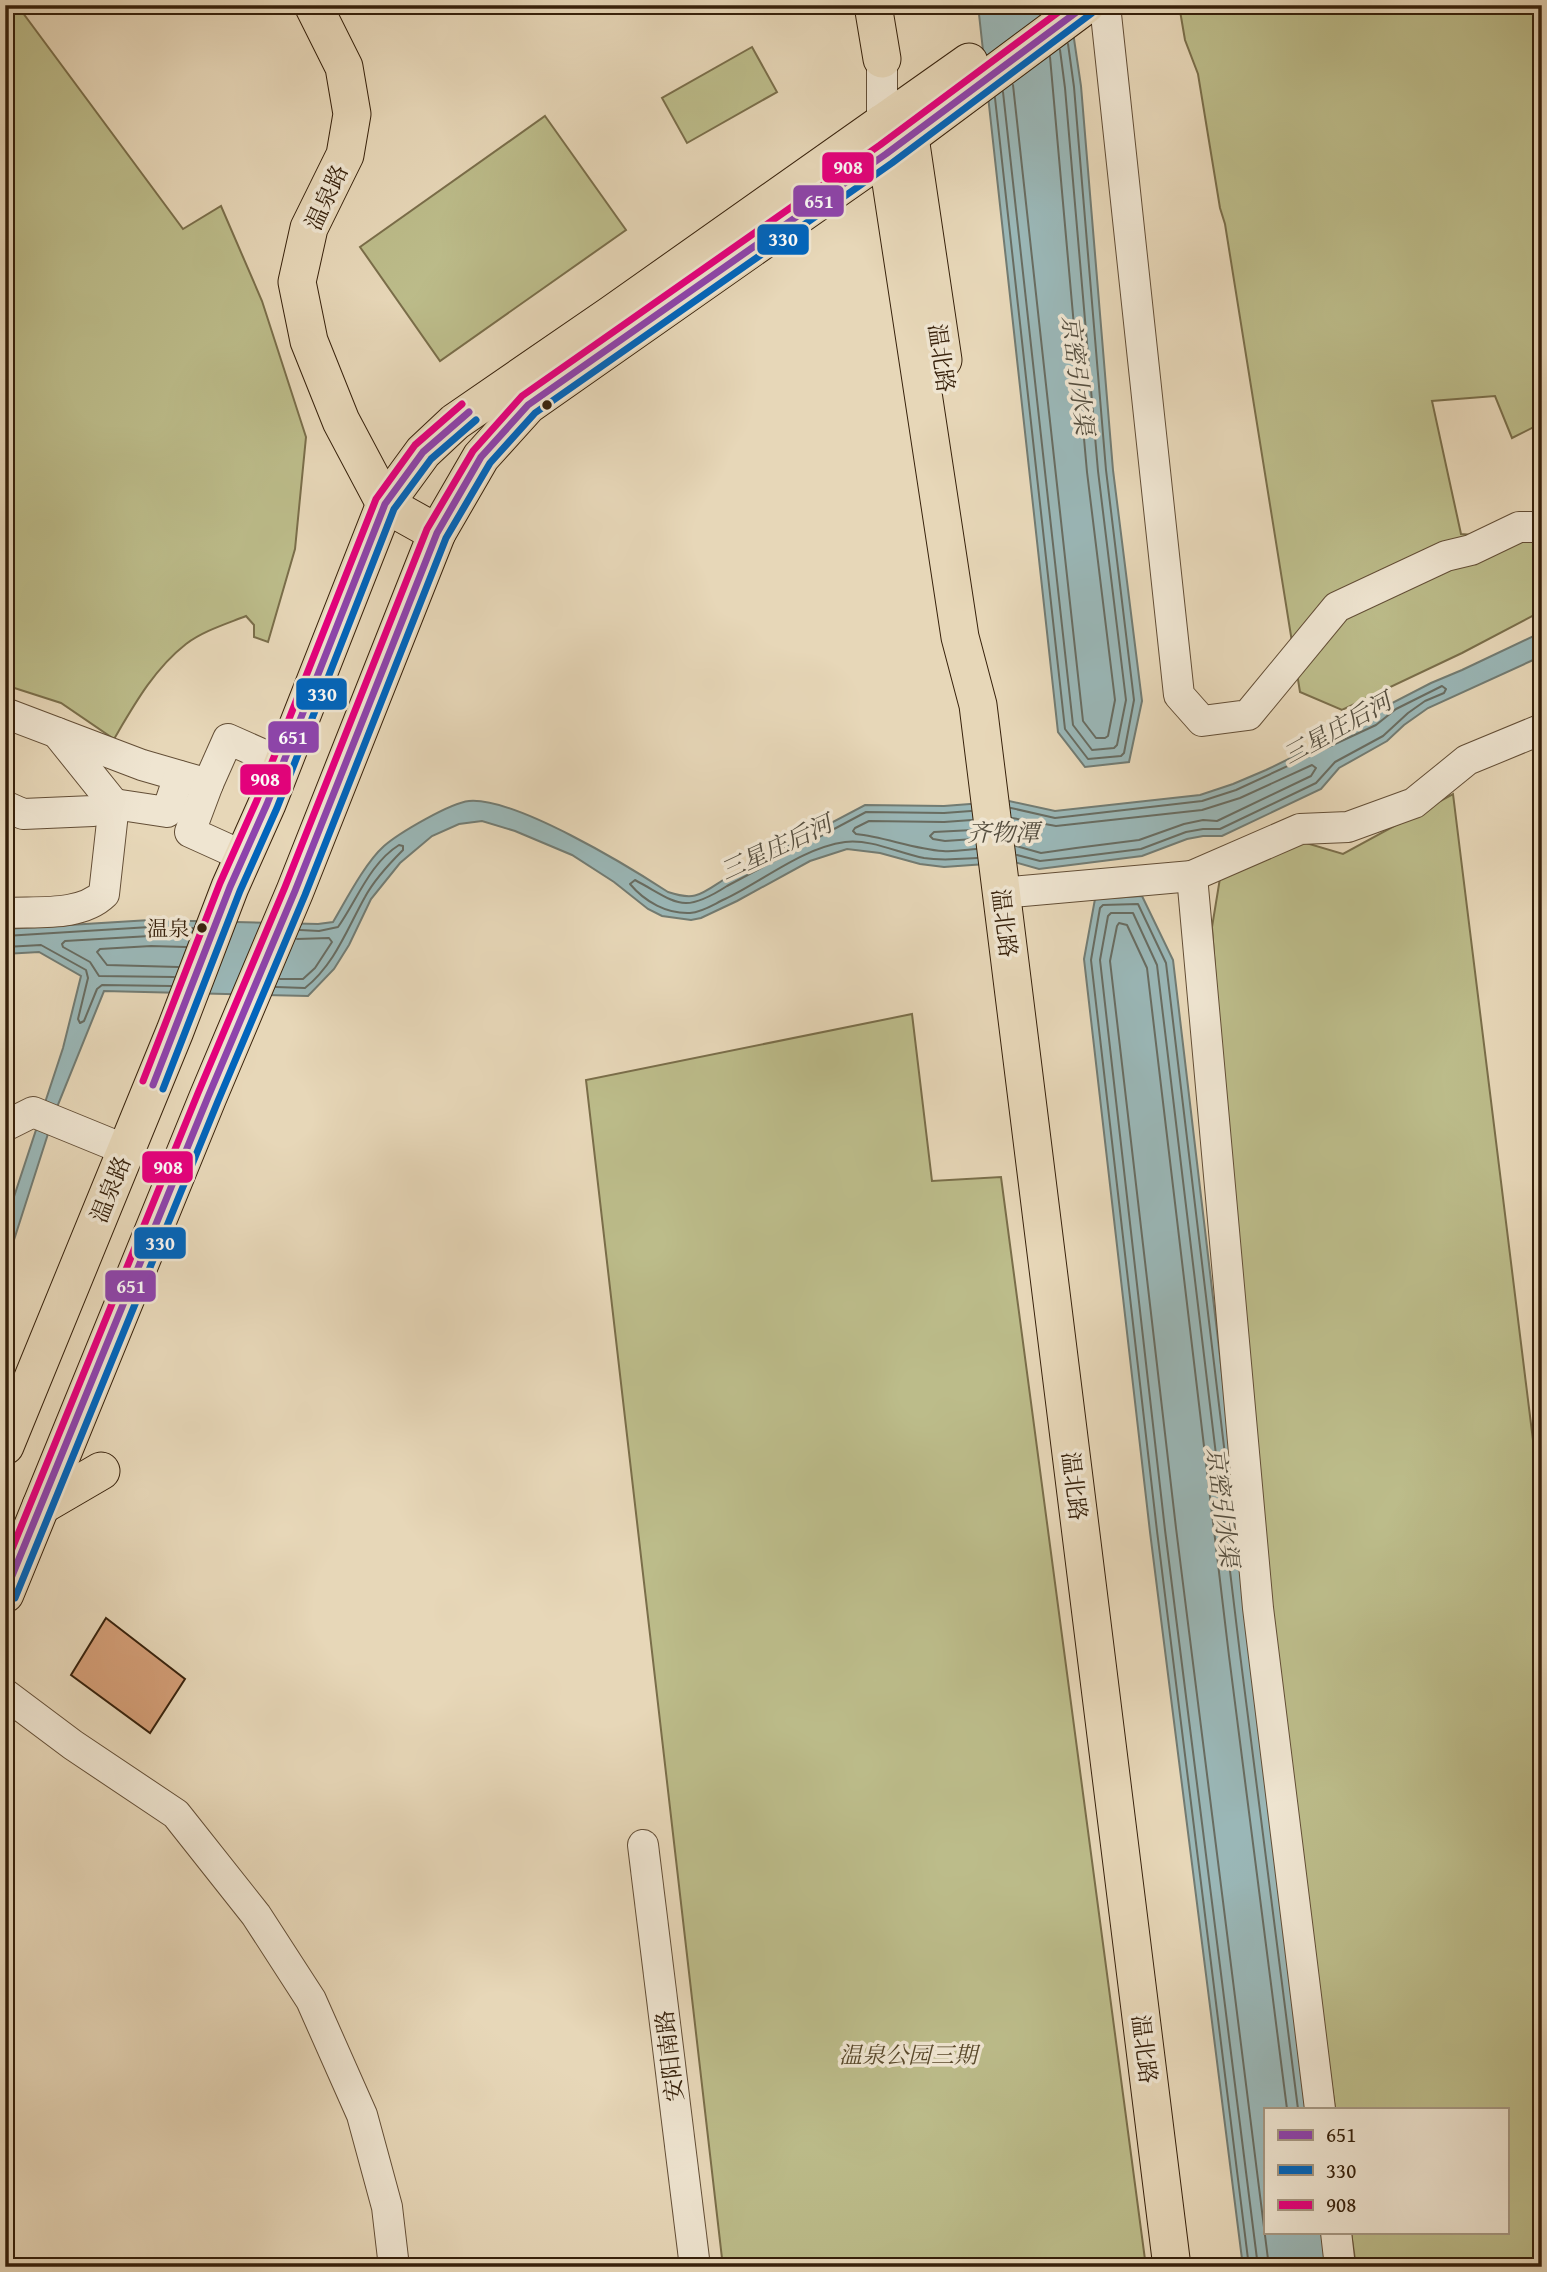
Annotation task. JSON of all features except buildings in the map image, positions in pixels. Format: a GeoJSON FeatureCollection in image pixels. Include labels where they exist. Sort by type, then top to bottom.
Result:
{"type":"FeatureCollection","features":[{"type":"Feature","properties":{"kind":"main road","name":"温泉路"},"geometry":{"type":"LineString","coordinates":[[5,1446],[175,1031],[385,503],[341,421],[309,341],[297,282],[309,228],[345,155],[352,114],[344,67],[313,5]]}},
{"type":"Feature","properties":{"kind":"main road","name":"温北路"},"geometry":{"type":"LineString","coordinates":[[873,5],[882,59]]}},
{"type":"Feature","properties":{"kind":"main road"},"geometry":{"type":"LineString","coordinates":[[946,94],[1046,5]]}},
{"type":"Feature","properties":{"kind":"main road"},"geometry":{"type":"LineString","coordinates":[[5,1594],[295,891],[437,533],[481,457],[528,405],[896,130],[946,94],[1085,6]]}},
{"type":"Feature","properties":{"kind":"main road"},"geometry":{"type":"LineString","coordinates":[[437,533],[385,503],[423,452],[455,422],[612,314],[896,130]]}},
{"type":"Feature","properties":{"kind":"main road","name":"温北路"},"geometry":{"type":"LineString","coordinates":[[896,130],[960,637],[978,705],[1172,2267]]}},
{"type":"Feature","properties":{"kind":"main road"},"geometry":{"type":"LineString","coordinates":[[41,1506],[101,1471]]}},
{"type":"Feature","properties":{"kind":"street"},"geometry":{"type":"LineString","coordinates":[[1105,5],[1179,695],[1202,721],[1248,715],[1336,607],[1446,556],[1471,550],[1519,527],[1542,527]]}},
{"type":"Feature","properties":{"kind":"street","name":"温北路"},"geometry":{"type":"LineString","coordinates":[[882,59],[896,130]]}},
{"type":"Feature","properties":{"kind":"street"},"geometry":{"type":"LineString","coordinates":[[5,713],[142,765],[208,784]]}},
{"type":"Feature","properties":{"kind":"street"},"geometry":{"type":"LineString","coordinates":[[1000,881],[1192,876],[1300,829],[1348,827],[1414,803],[1467,760],[1542,729]]}},
{"type":"Feature","properties":{"kind":"street"},"geometry":{"type":"LineString","coordinates":[[5,913],[76,909],[94,903],[104,894],[114,804],[57,733]]}},
{"type":"Feature","properties":{"kind":"street"},"geometry":{"type":"LineString","coordinates":[[237,871],[190,832],[208,784],[228,740],[282,763]]}},
{"type":"Feature","properties":{"kind":"street"},"geometry":{"type":"LineString","coordinates":[[5,806],[23,814],[93,811],[114,804],[167,812],[179,776]]}},
{"type":"Feature","properties":{"kind":"street"},"geometry":{"type":"LineString","coordinates":[[1192,876],[1258,1608],[1320,2108]]}},
{"type":"Feature","properties":{"kind":"street"},"geometry":{"type":"LineString","coordinates":[[5,1126],[47,1117],[126,1150]]}},
{"type":"Feature","properties":{"kind":"street"},"geometry":{"type":"LineString","coordinates":[[5,1694],[73,1745],[176,1814],[256,1915],[311,2000],[362,2115],[387,2207],[394,2267]]}},
{"type":"Feature","properties":{"kind":"street","name":"安阳南路"},"geometry":{"type":"LineString","coordinates":[[643,1845],[695,2267]]}},
{"type":"Feature","properties":{"kind":"street"},"geometry":{"type":"LineString","coordinates":[[1336,2234],[1340,2267]]}},
{"type":"Feature","properties":{"kind":"green space"},"geometry":{"type":"Polygon","coordinates":[[[5,5],[17,5],[183,229],[221,206],[262,301],[306,437],[295,549],[268,642],[254,637],[254,625],[246,616],[193,639],[154,676],[114,739],[61,703],[5,685],[5,5]]]}},
{"type":"Feature","properties":{"kind":"green space"},"geometry":{"type":"Polygon","coordinates":[[[1179,5],[1542,5],[1542,423],[1512,438],[1495,396],[1432,401],[1461,534],[1522,539],[1542,545],[1542,611],[1462,653],[1342,710],[1300,692],[1225,224],[1198,74],[1185,40],[1179,5]]]}},
{"type":"Feature","properties":{"kind":"green space"},"geometry":{"type":"Polygon","coordinates":[[[752,47],[777,92],[687,143],[662,98],[752,47]]]}},
{"type":"Feature","properties":{"kind":"green space"},"geometry":{"type":"Polygon","coordinates":[[[545,116],[626,230],[440,361],[360,247],[545,116]]]}},
{"type":"Feature","properties":{"kind":"green space"},"geometry":{"type":"Polygon","coordinates":[[[1453,794],[1542,1513],[1542,2267],[1356,2267],[1351,2234],[1508,2234],[1508,2108],[1335,2108],[1255,1528],[1212,927],[1221,872],[1296,840],[1343,854],[1453,794]]]}},
{"type":"Feature","properties":{"kind":"green space","name":"温泉公园三期"},"geometry":{"type":"Polygon","coordinates":[[[912,1014],[932,1181],[1001,1177],[1146,2267],[723,2267],[586,1080],[912,1014]]]}},
{"type":"Feature","properties":{"kind":"water","name":"京密引水渠"},"geometry":{"type":"Polygon","coordinates":[[[978,5],[1069,5],[1081,86],[1113,470],[1142,701],[1129,762],[1085,767],[1058,732],[978,5]]]}},
{"type":"Feature","properties":{"kind":"water","name":"齐物潭"},"geometry":{"type":"Polygon","coordinates":[[[1542,632],[1542,656],[1428,708],[1387,741],[1339,768],[1321,789],[1222,836],[1187,839],[1142,856],[1039,869],[1014,862],[944,867],[847,849],[810,861],[737,901],[691,920],[662,916],[648,909],[614,882],[572,855],[515,831],[482,821],[459,824],[432,836],[400,863],[371,899],[334,969],[308,996],[104,991],[55,1112],[5,1268],[5,1224],[63,1048],[81,976],[39,952],[5,954],[5,929],[150,920],[318,924],[333,922],[363,872],[384,846],[425,819],[469,801],[489,803],[542,821],[600,851],[668,892],[685,896],[697,895],[865,805],[944,806],[1009,801],[1055,811],[1200,795],[1266,770],[1373,718],[1392,703],[1431,683],[1542,632]]]}},
{"type":"Feature","properties":{"kind":"water","name":"京密引水渠"},"geometry":{"type":"Polygon","coordinates":[[[1142,896],[1173,960],[1255,1652],[1314,2108],[1264,2108],[1264,2234],[1329,2234],[1334,2267],[1243,2267],[1150,1532],[1084,959],[1095,899],[1142,896]]]}},
{"type":"Feature","properties":{"kind":"transit line","name":"908"},"geometry":{"type":"LineString","coordinates":[[5,1566],[285,887],[427,529],[473,451],[522,396],[880,145],[1068,5]]}},
{"type":"Feature","properties":{"kind":"transit line","name":"651"},"geometry":{"type":"LineString","coordinates":[[5,1593],[295,891],[437,533],[481,457],[528,405],[886,154],[1086,5]]}},
{"type":"Feature","properties":{"kind":"transit line","name":"330"},"geometry":{"type":"LineString","coordinates":[[15,1598],[305,895],[446,538],[490,463],[535,413],[892,163],[1092,13]]}},
{"type":"Feature","properties":{"kind":"transit line","name":"908"},"geometry":{"type":"LineString","coordinates":[[143,1081],[220,883],[257,800],[376,499],[415,445],[462,404]]}},
{"type":"Feature","properties":{"kind":"transit line","name":"651"},"geometry":{"type":"LineString","coordinates":[[153,1085],[385,504],[423,452],[469,412]]}},
{"type":"Feature","properties":{"kind":"transit line","name":"330"},"geometry":{"type":"LineString","coordinates":[[163,1089],[394,509],[431,459],[476,420]]}},
{"type":"Feature","properties":{"kind":"place","name":"温泉"},"geometry":{"type":"Point","coordinates":[202,928]}},
{"type":"Feature","properties":{"kind":"water label","name":"三星庄后河"},"geometry":{"type":"Point","coordinates":[1337,728]}},
{"type":"Feature","properties":{"kind":"water label","name":"三星庄后河"},"geometry":{"type":"Point","coordinates":[776,847]}}]}
